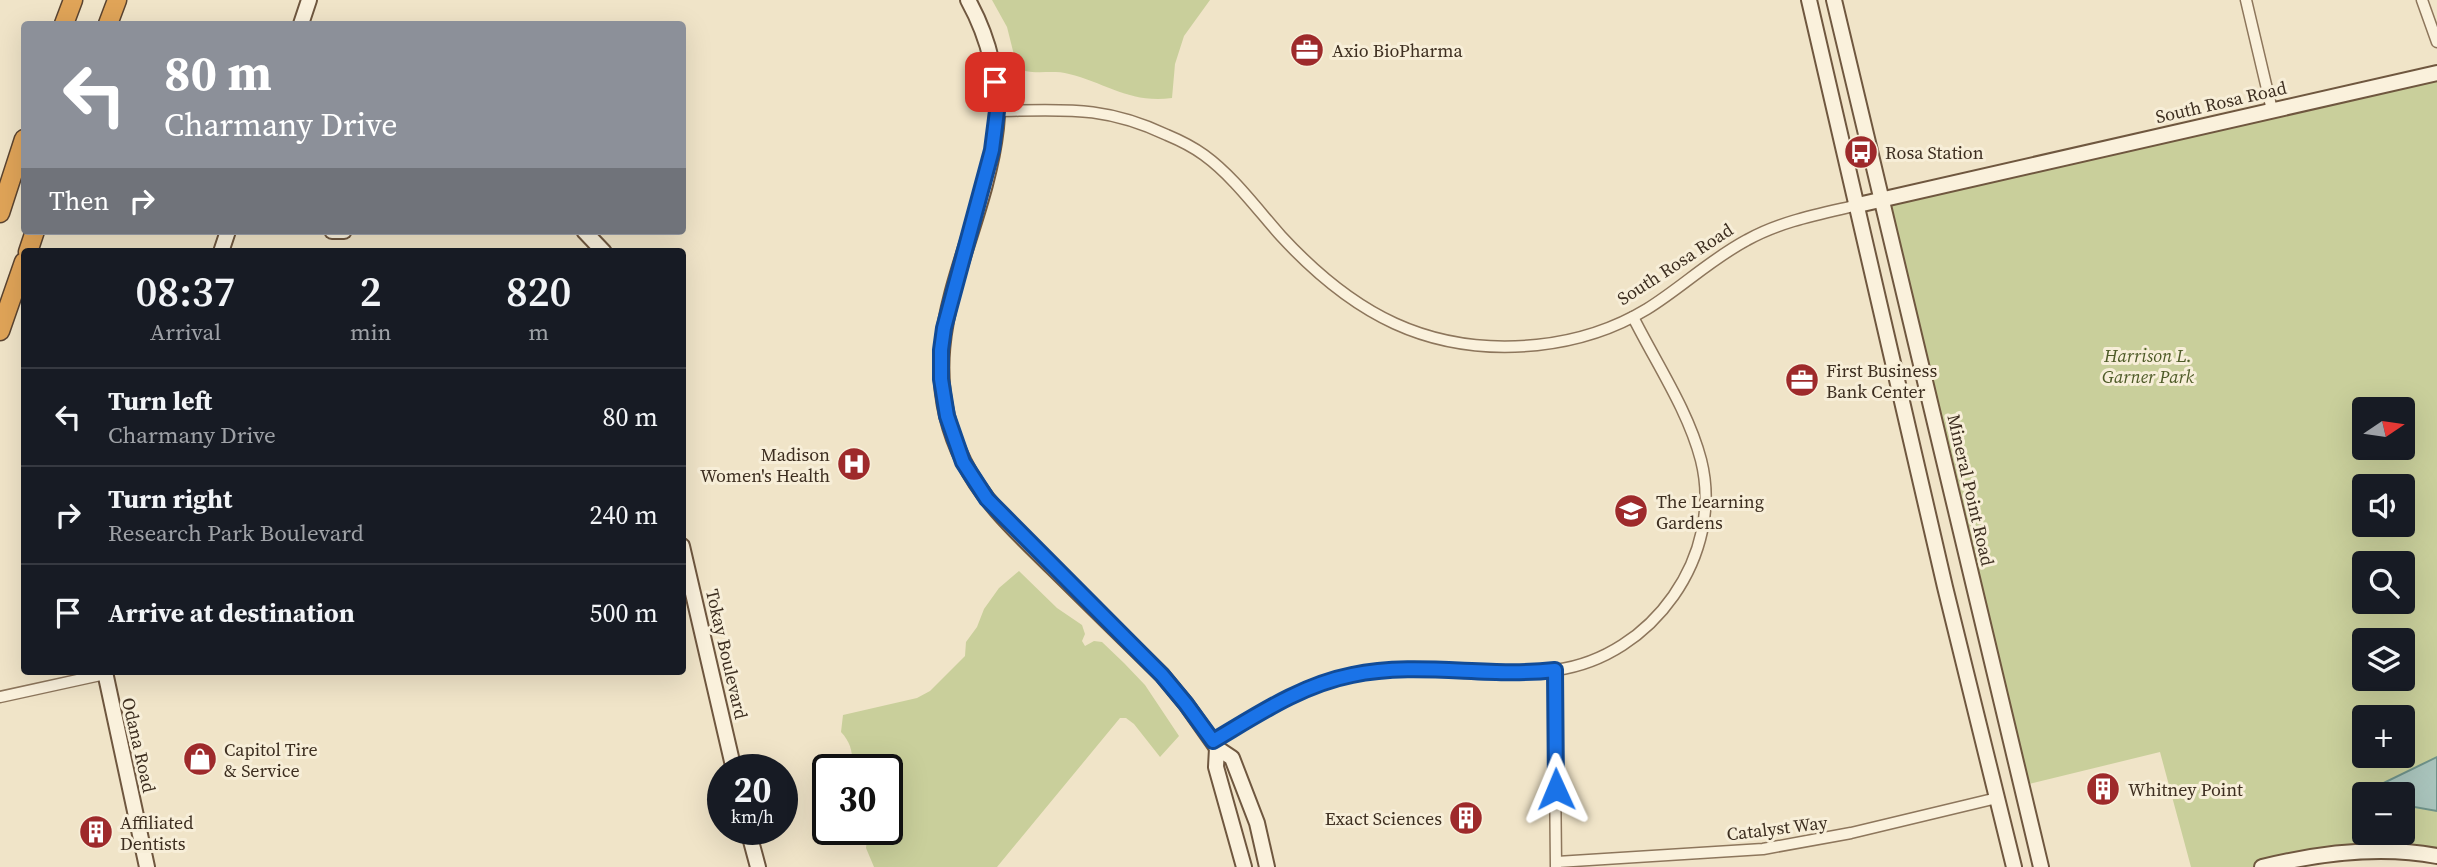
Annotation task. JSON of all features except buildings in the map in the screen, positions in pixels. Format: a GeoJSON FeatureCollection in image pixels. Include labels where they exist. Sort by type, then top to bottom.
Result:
{"type":"FeatureCollection","features":[{"type":"Feature","properties":{"kind":"highway"},"geometry":{"type":"LineString","coordinates":[[65,21],[73,0]]}},
{"type":"Feature","properties":{"kind":"highway"},"geometry":{"type":"LineString","coordinates":[[109,21],[117,0]]}},
{"type":"Feature","properties":{"kind":"highway"},"geometry":{"type":"LineString","coordinates":[[0,213],[21,148]]}},
{"type":"Feature","properties":{"kind":"highway"},"geometry":{"type":"LineString","coordinates":[[0,331],[21,271]]}},
{"type":"Feature","properties":{"kind":"street"},"geometry":{"type":"LineString","coordinates":[[301,21],[309,0]]}},
{"type":"Feature","properties":{"kind":"street"},"geometry":{"type":"LineString","coordinates":[[968,0],[987,42],[997,111],[992,150],[956,279],[941,350],[943,397],[954,440],[963,462],[987,499],[1162,675],[1215,745],[1232,758],[1257,823],[1267,867]]}},
{"type":"Feature","properties":{"kind":"street"},"geometry":{"type":"LineString","coordinates":[[1810,0],[1945,587],[2014,867]]}},
{"type":"Feature","properties":{"kind":"street","name":"Mineral Point Road"},"geometry":{"type":"LineString","coordinates":[[1834,0],[2041,867]]}},
{"type":"Feature","properties":{"kind":"street"},"geometry":{"type":"LineString","coordinates":[[2246,0],[2272,110]]}},
{"type":"Feature","properties":{"kind":"street"},"geometry":{"type":"LineString","coordinates":[[2422,0],[2437,42]]}},
{"type":"Feature","properties":{"kind":"street","name":"South Rosa Road"},"geometry":{"type":"LineString","coordinates":[[997,111],[1076,109],[1138,121],[1204,155],[1297,254],[1337,290],[1380,317],[1429,337],[1477,346],[1537,345],[1589,334],[1633,317],[1725,254],[1760,233],[1781,225],[1882,199],[2437,73]]}},
{"type":"Feature","properties":{"kind":"street"},"geometry":{"type":"LineString","coordinates":[[588,235],[600,248]]}},
{"type":"Feature","properties":{"kind":"street"},"geometry":{"type":"LineString","coordinates":[[1215,745],[1298,693],[1352,675],[1395,670],[1555,670],[1579,665],[1611,652],[1646,627],[1671,600],[1682,583],[1702,531],[1705,498],[1697,447],[1633,317]]}},
{"type":"Feature","properties":{"kind":"street","name":"Tokay Boulevard"},"geometry":{"type":"LineString","coordinates":[[686,563],[730,754]]}},
{"type":"Feature","properties":{"kind":"street"},"geometry":{"type":"LineString","coordinates":[[1555,670],[1557,865]]}},
{"type":"Feature","properties":{"kind":"street"},"geometry":{"type":"LineString","coordinates":[[0,697],[96,675]]}},
{"type":"Feature","properties":{"kind":"street","name":"Odana Road"},"geometry":{"type":"LineString","coordinates":[[105,675],[148,867]]}},
{"type":"Feature","properties":{"kind":"street"},"geometry":{"type":"LineString","coordinates":[[1215,745],[1216,767],[1244,867]]}},
{"type":"Feature","properties":{"kind":"street","name":"Catalyst Way"},"geometry":{"type":"LineString","coordinates":[[1557,865],[1774,847],[1851,833],[1997,799]]}},
{"type":"Feature","properties":{"kind":"street"},"geometry":{"type":"LineString","coordinates":[[752,845],[758,867]]}},
{"type":"Feature","properties":{"kind":"street"},"geometry":{"type":"LineString","coordinates":[[2262,867],[2328,853],[2372,851],[2437,856]]}},
{"type":"Feature","properties":{"kind":"green space"},"geometry":{"type":"Polygon","coordinates":[[[992,0],[1210,0],[1184,36],[1175,64],[1172,98],[1157,99],[1119,92],[1064,73],[1025,71],[1016,63],[1007,27],[992,0]]]}},
{"type":"Feature","properties":{"kind":"green space","name":"Harrison L. Garner Park"},"geometry":{"type":"Polygon","coordinates":[[[2437,73],[2437,856],[2407,852],[2262,867],[2191,867],[2160,752],[2021,786],[1882,199],[2437,73]]]}},
{"type":"Feature","properties":{"kind":"green space"},"geometry":{"type":"Polygon","coordinates":[[[1019,571],[1057,608],[1082,625],[1085,634],[1082,641],[1085,646],[1094,641],[1102,642],[1124,663],[1145,685],[1179,736],[1160,757],[1134,724],[1126,718],[1120,718],[997,867],[874,867],[866,845],[903,845],[903,754],[851,754],[848,741],[841,732],[843,715],[917,698],[930,691],[965,656],[966,642],[999,588],[1019,571]]]}},
{"type":"Feature","properties":{"kind":"water"},"geometry":{"type":"Polygon","coordinates":[[[2437,757],[2437,811],[2415,807],[2415,782],[2386,782],[2437,757]]]}},
{"type":"Feature","properties":{"kind":"place","name":"Axio BioPharma"},"geometry":{"type":"Point","coordinates":[1307,50]}},
{"type":"Feature","properties":{"kind":"place","name":"Rosa Station"},"geometry":{"type":"Point","coordinates":[1861,152]}},
{"type":"Feature","properties":{"kind":"place","name":"First Business Bank Center"},"geometry":{"type":"Point","coordinates":[1802,380]}},
{"type":"Feature","properties":{"kind":"place","name":"Madison Women's Health"},"geometry":{"type":"Point","coordinates":[854,464]}},
{"type":"Feature","properties":{"kind":"place","name":"The Learning Gardens"},"geometry":{"type":"Point","coordinates":[1631,511]}},
{"type":"Feature","properties":{"kind":"place","name":"Capitol Tire & Service"},"geometry":{"type":"Point","coordinates":[200,759]}},
{"type":"Feature","properties":{"kind":"place","name":"Whitney Point"},"geometry":{"type":"Point","coordinates":[2103,789]}},
{"type":"Feature","properties":{"kind":"place","name":"Exact Sciences"},"geometry":{"type":"Point","coordinates":[1466,818]}},
{"type":"Feature","properties":{"kind":"place","name":"Affiliated Dentists"},"geometry":{"type":"Point","coordinates":[96,832]}},
{"type":"Feature","properties":{"kind":"route"},"geometry":{"type":"LineString","coordinates":[[995,82],[997,111],[992,150],[956,279],[941,350],[943,397],[954,440],[963,462],[987,499],[1162,675],[1213,741],[1284,699],[1315,685],[1352,675],[1395,670],[1555,670],[1556,789]]}}]}
